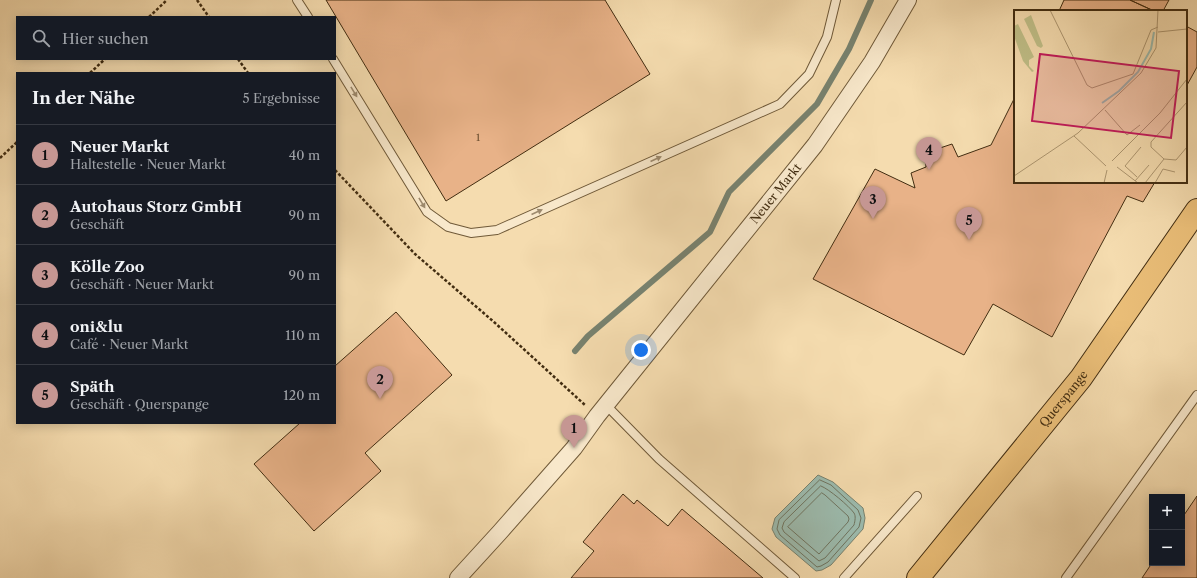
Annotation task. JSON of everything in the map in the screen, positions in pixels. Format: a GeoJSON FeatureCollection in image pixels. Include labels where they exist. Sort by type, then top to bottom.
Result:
{"type":"FeatureCollection","features":[{"type":"Feature","properties":{"kind":"main road","name":"Querspange"},"geometry":{"type":"LineString","coordinates":[[918,578],[1081,378],[1197,210]]}},
{"type":"Feature","properties":{"kind":"street","name":"Neuer Markt"},"geometry":{"type":"LineString","coordinates":[[458,578],[574,448],[815,145],[872,62],[908,0]]}},
{"type":"Feature","properties":{"kind":"lane"},"geometry":{"type":"LineString","coordinates":[[297,0],[307,16]]}},
{"type":"Feature","properties":{"kind":"lane"},"geometry":{"type":"LineString","coordinates":[[334,60],[427,212],[448,227],[471,233],[497,230],[780,104],[808,74],[827,37],[836,0]]}},
{"type":"Feature","properties":{"kind":"lane"},"geometry":{"type":"LineString","coordinates":[[1066,578],[1197,395]]}},
{"type":"Feature","properties":{"kind":"lane"},"geometry":{"type":"LineString","coordinates":[[602,411],[795,578]]}},
{"type":"Feature","properties":{"kind":"lane"},"geometry":{"type":"LineString","coordinates":[[844,578],[917,496]]}},
{"type":"Feature","properties":{"kind":"path"},"geometry":{"type":"LineString","coordinates":[[150,16],[167,0]]}},
{"type":"Feature","properties":{"kind":"path"},"geometry":{"type":"LineString","coordinates":[[197,0],[208,16]]}},
{"type":"Feature","properties":{"kind":"path"},"geometry":{"type":"LineString","coordinates":[[91,72],[103,60]]}},
{"type":"Feature","properties":{"kind":"path"},"geometry":{"type":"LineString","coordinates":[[239,60],[247,72]]}},
{"type":"Feature","properties":{"kind":"path"},"geometry":{"type":"LineString","coordinates":[[0,158],[16,143]]}},
{"type":"Feature","properties":{"kind":"path"},"geometry":{"type":"LineString","coordinates":[[336,171],[415,254],[494,322],[602,411]]}},
{"type":"Feature","properties":{"kind":"water"},"geometry":{"type":"Polygon","coordinates":[[[818,475],[833,482],[863,508],[865,518],[863,529],[831,565],[822,570],[816,571],[776,537],[772,529],[775,518],[818,475]]]}},
{"type":"Feature","properties":{"kind":"building"},"geometry":{"type":"Polygon","coordinates":[[[326,0],[605,0],[650,74],[446,201],[326,0]]]}},
{"type":"Feature","properties":{"kind":"building"},"geometry":{"type":"Polygon","coordinates":[[[1064,0],[1130,0],[1152,10],[1059,10],[1064,0]]]}},
{"type":"Feature","properties":{"kind":"building"},"geometry":{"type":"Polygon","coordinates":[[[1130,0],[1169,0],[1164,10],[1152,10],[1130,0]]]}},
{"type":"Feature","properties":{"kind":"building"},"geometry":{"type":"Polygon","coordinates":[[[1187,27],[1197,32],[1197,67],[1187,85],[1187,27]]]}},
{"type":"Feature","properties":{"kind":"building"},"geometry":{"type":"Polygon","coordinates":[[[1014,99],[1014,183],[1154,183],[1143,202],[1127,196],[1052,337],[993,304],[964,355],[813,279],[875,169],[915,188],[911,173],[926,167],[925,153],[952,144],[958,157],[991,145],[1014,99]]]}},
{"type":"Feature","properties":{"kind":"building"},"geometry":{"type":"Polygon","coordinates":[[[396,312],[452,375],[365,453],[381,471],[314,531],[254,464],[299,424],[336,424],[336,365],[396,312]]]}},
{"type":"Feature","properties":{"kind":"building"},"geometry":{"type":"Polygon","coordinates":[[[623,494],[634,504],[637,500],[668,526],[682,509],[763,578],[571,578],[594,551],[583,542],[623,494]]]}},
{"type":"Feature","properties":{"kind":"building"},"geometry":{"type":"Polygon","coordinates":[[[1197,496],[1197,578],[1142,578],[1150,566],[1185,566],[1185,514],[1197,496]]]}},
{"type":"Feature","properties":{"kind":"waterway"},"geometry":{"type":"LineString","coordinates":[[575,351],[588,336],[710,232],[729,192],[817,104],[849,49],[871,0]]}},
{"type":"Feature","properties":{"kind":"place","name":"oni&lu"},"geometry":{"type":"Point","coordinates":[929,170]}},
{"type":"Feature","properties":{"kind":"place","name":"Kölle Zoo"},"geometry":{"type":"Point","coordinates":[873,219]}},
{"type":"Feature","properties":{"kind":"place","name":"Späth"},"geometry":{"type":"Point","coordinates":[969,240]}},
{"type":"Feature","properties":{"kind":"place","name":"Autohaus Storz GmbH"},"geometry":{"type":"Point","coordinates":[380,399]}},
{"type":"Feature","properties":{"kind":"place","name":"Neuer Markt"},"geometry":{"type":"Point","coordinates":[574,448]}}]}
